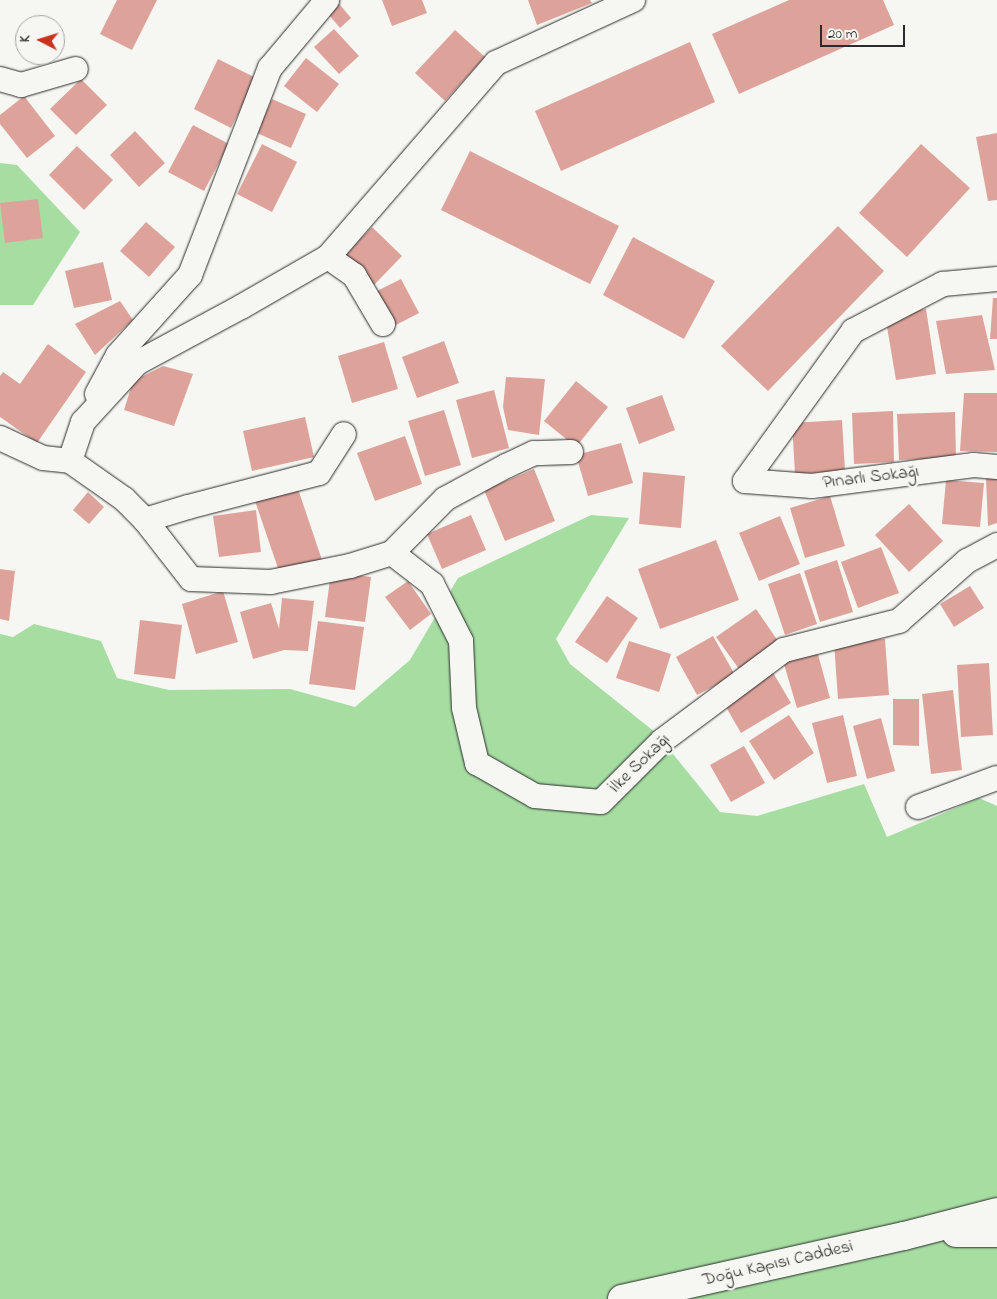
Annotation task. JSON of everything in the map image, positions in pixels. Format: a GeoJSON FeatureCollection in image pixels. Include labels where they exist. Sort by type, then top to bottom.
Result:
{"type":"FeatureCollection","features":[{"type":"Feature","properties":{"kind":"street"},"geometry":{"type":"LineString","coordinates":[[70,461],[83,422],[118,355],[190,275],[270,68],[327,0]]}},
{"type":"Feature","properties":{"kind":"street"},"geometry":{"type":"LineString","coordinates":[[83,422],[137,363],[241,307],[328,257],[496,63],[633,0]]}},
{"type":"Feature","properties":{"kind":"street"},"geometry":{"type":"LineString","coordinates":[[0,78],[21,85],[76,69]]}},
{"type":"Feature","properties":{"kind":"street"},"geometry":{"type":"LineString","coordinates":[[328,257],[354,275],[384,324]]}},
{"type":"Feature","properties":{"kind":"street","name":"Pınarlı Sokağı"},"geometry":{"type":"LineString","coordinates":[[997,279],[943,284],[853,331],[745,481],[812,486],[974,465],[997,467]]}},
{"type":"Feature","properties":{"kind":"street"},"geometry":{"type":"LineString","coordinates":[[145,520],[188,506],[319,473],[344,434]]}},
{"type":"Feature","properties":{"kind":"street"},"geometry":{"type":"LineString","coordinates":[[0,438],[43,458],[70,461],[124,499],[145,520],[192,578],[271,582],[350,566],[392,553],[445,500],[506,466],[534,453],[571,452]]}},
{"type":"Feature","properties":{"kind":"street","name":"İlke Sokağı"},"geometry":{"type":"LineString","coordinates":[[392,553],[432,584],[461,641],[464,708],[476,763],[535,796],[601,802],[662,741],[784,650],[899,621],[966,561],[997,545]]}},
{"type":"Feature","properties":{"kind":"street"},"geometry":{"type":"LineString","coordinates":[[918,807],[992,784]]}},
{"type":"Feature","properties":{"kind":"street","name":"Doğu Kapısı Caddesi"},"geometry":{"type":"LineString","coordinates":[[622,1299],[904,1236],[997,1212]]}},
{"type":"Feature","properties":{"kind":"street","name":"Doğu Kapısı Caddesi"},"geometry":{"type":"LineString","coordinates":[[904,1236],[997,1233]]}},
{"type":"Feature","properties":{"kind":"green space"},"geometry":{"type":"Polygon","coordinates":[[[0,163],[17,165],[80,232],[33,305],[0,305],[0,163]]]}},
{"type":"Feature","properties":{"kind":"green space"},"geometry":{"type":"Polygon","coordinates":[[[591,515],[629,518],[556,639],[570,664],[656,733],[720,812],[757,816],[864,784],[887,837],[979,798],[997,806],[997,1299],[0,1299],[0,634],[13,637],[34,624],[101,641],[117,678],[169,690],[290,689],[355,707],[410,660],[458,578],[591,515]]]}},
{"type":"Feature","properties":{"kind":"building"},"geometry":{"type":"Polygon","coordinates":[[[117,0],[157,0],[132,50],[100,34],[117,0]]]}},
{"type":"Feature","properties":{"kind":"building"},"geometry":{"type":"Polygon","coordinates":[[[336,0],[351,18],[340,28],[324,9],[336,0]]]}},
{"type":"Feature","properties":{"kind":"building"},"geometry":{"type":"Polygon","coordinates":[[[382,0],[422,0],[427,13],[392,26],[382,0]]]}},
{"type":"Feature","properties":{"kind":"building"},"geometry":{"type":"Polygon","coordinates":[[[528,0],[590,0],[592,3],[537,25],[528,0]]]}},
{"type":"Feature","properties":{"kind":"building"},"geometry":{"type":"Polygon","coordinates":[[[789,0],[883,0],[894,25],[739,94],[712,34],[789,0]]]}},
{"type":"Feature","properties":{"kind":"building"},"geometry":{"type":"Polygon","coordinates":[[[334,29],[359,56],[339,74],[314,47],[334,29]]]}},
{"type":"Feature","properties":{"kind":"building"},"geometry":{"type":"Polygon","coordinates":[[[455,30],[485,57],[445,101],[415,73],[455,30]]]}},
{"type":"Feature","properties":{"kind":"building"},"geometry":{"type":"Polygon","coordinates":[[[690,42],[715,102],[561,171],[535,111],[690,42]]]}},
{"type":"Feature","properties":{"kind":"building"},"geometry":{"type":"Polygon","coordinates":[[[306,58],[339,84],[317,112],[284,86],[306,58]]]}},
{"type":"Feature","properties":{"kind":"building"},"geometry":{"type":"Polygon","coordinates":[[[218,59],[256,78],[231,128],[194,109],[218,59]]]}},
{"type":"Feature","properties":{"kind":"building"},"geometry":{"type":"Polygon","coordinates":[[[81,79],[107,105],[76,135],[50,109],[81,79]]]}},
{"type":"Feature","properties":{"kind":"building"},"geometry":{"type":"Polygon","coordinates":[[[24,96],[55,136],[27,158],[0,124],[0,115],[24,96]]]}},
{"type":"Feature","properties":{"kind":"building"},"geometry":{"type":"Polygon","coordinates":[[[272,99],[306,114],[291,148],[257,133],[272,99]]]}},
{"type":"Feature","properties":{"kind":"building"},"geometry":{"type":"Polygon","coordinates":[[[193,125],[229,144],[204,191],[168,172],[193,125]]]}},
{"type":"Feature","properties":{"kind":"building"},"geometry":{"type":"Polygon","coordinates":[[[135,131],[165,163],[139,187],[110,155],[135,131]]]}},
{"type":"Feature","properties":{"kind":"building"},"geometry":{"type":"Polygon","coordinates":[[[997,133],[997,200],[988,201],[976,137],[997,133]]]}},
{"type":"Feature","properties":{"kind":"building"},"geometry":{"type":"Polygon","coordinates":[[[262,144],[297,162],[272,212],[237,194],[262,144]]]}},
{"type":"Feature","properties":{"kind":"building"},"geometry":{"type":"Polygon","coordinates":[[[921,144],[970,188],[907,257],[859,213],[921,144]]]}},
{"type":"Feature","properties":{"kind":"building"},"geometry":{"type":"Polygon","coordinates":[[[77,146],[113,180],[84,210],[49,175],[77,146]]]}},
{"type":"Feature","properties":{"kind":"building"},"geometry":{"type":"Polygon","coordinates":[[[470,151],[619,226],[590,284],[441,210],[470,151]]]}},
{"type":"Feature","properties":{"kind":"building"},"geometry":{"type":"Polygon","coordinates":[[[38,199],[43,238],[5,243],[0,203],[38,199]]]}},
{"type":"Feature","properties":{"kind":"building"},"geometry":{"type":"Polygon","coordinates":[[[146,222],[175,247],[149,277],[120,251],[146,222]]]}},
{"type":"Feature","properties":{"kind":"building"},"geometry":{"type":"Polygon","coordinates":[[[838,226],[884,271],[768,391],[721,346],[838,226]]]}},
{"type":"Feature","properties":{"kind":"building"},"geometry":{"type":"Polygon","coordinates":[[[372,227],[402,256],[373,286],[343,257],[372,227]]]}},
{"type":"Feature","properties":{"kind":"building"},"geometry":{"type":"Polygon","coordinates":[[[633,237],[715,281],[684,339],[603,295],[633,237]]]}},
{"type":"Feature","properties":{"kind":"building"},"geometry":{"type":"Polygon","coordinates":[[[103,262],[112,300],[74,308],[65,271],[103,262]]]}},
{"type":"Feature","properties":{"kind":"building"},"geometry":{"type":"Polygon","coordinates":[[[401,279],[419,313],[392,327],[375,292],[401,279]]]}},
{"type":"Feature","properties":{"kind":"building"},"geometry":{"type":"Polygon","coordinates":[[[993,298],[997,298],[997,339],[990,339],[993,298]]]}},
{"type":"Feature","properties":{"kind":"building"},"geometry":{"type":"Polygon","coordinates":[[[120,301],[133,320],[95,355],[75,324],[120,301]]]}},
{"type":"Feature","properties":{"kind":"building"},"geometry":{"type":"Polygon","coordinates":[[[926,309],[936,374],[896,380],[885,315],[926,309]]]}},
{"type":"Feature","properties":{"kind":"building"},"geometry":{"type":"Polygon","coordinates":[[[982,315],[995,370],[946,374],[936,321],[982,315]]]}},
{"type":"Feature","properties":{"kind":"building"},"geometry":{"type":"Polygon","coordinates":[[[444,341],[459,383],[417,398],[402,357],[444,341]]]}},
{"type":"Feature","properties":{"kind":"building"},"geometry":{"type":"Polygon","coordinates":[[[384,342],[398,389],[352,403],[338,356],[384,342]]]}},
{"type":"Feature","properties":{"kind":"building"},"geometry":{"type":"Polygon","coordinates":[[[48,344],[86,372],[37,443],[0,417],[0,376],[3,372],[20,384],[48,344]]]}},
{"type":"Feature","properties":{"kind":"building"},"geometry":{"type":"Polygon","coordinates":[[[163,366],[193,374],[174,426],[124,410],[133,381],[163,366]]]}},
{"type":"Feature","properties":{"kind":"building"},"geometry":{"type":"Polygon","coordinates":[[[506,377],[545,379],[539,435],[508,430],[503,407],[506,377]]]}},
{"type":"Feature","properties":{"kind":"building"},"geometry":{"type":"Polygon","coordinates":[[[576,381],[608,407],[576,447],[544,421],[576,381]]]}},
{"type":"Feature","properties":{"kind":"building"},"geometry":{"type":"Polygon","coordinates":[[[494,390],[509,448],[472,458],[456,400],[494,390]]]}},
{"type":"Feature","properties":{"kind":"building"},"geometry":{"type":"Polygon","coordinates":[[[964,393],[997,393],[997,452],[960,451],[964,393]]]}},
{"type":"Feature","properties":{"kind":"building"},"geometry":{"type":"Polygon","coordinates":[[[662,395],[675,430],[639,444],[626,408],[662,395]]]}},
{"type":"Feature","properties":{"kind":"building"},"geometry":{"type":"Polygon","coordinates":[[[444,410],[461,465],[425,476],[408,421],[444,410]]]}},
{"type":"Feature","properties":{"kind":"building"},"geometry":{"type":"Polygon","coordinates":[[[893,411],[894,462],[854,464],[852,413],[893,411]]]}},
{"type":"Feature","properties":{"kind":"building"},"geometry":{"type":"Polygon","coordinates":[[[955,412],[956,458],[899,460],[897,414],[955,412]]]}},
{"type":"Feature","properties":{"kind":"building"},"geometry":{"type":"Polygon","coordinates":[[[305,417],[314,457],[252,471],[243,431],[305,417]]]}},
{"type":"Feature","properties":{"kind":"building"},"geometry":{"type":"Polygon","coordinates":[[[842,420],[845,471],[795,474],[792,423],[842,420]]]}},
{"type":"Feature","properties":{"kind":"building"},"geometry":{"type":"Polygon","coordinates":[[[405,436],[422,484],[375,501],[357,453],[405,436]]]}},
{"type":"Feature","properties":{"kind":"building"},"geometry":{"type":"Polygon","coordinates":[[[621,443],[633,483],[588,496],[576,455],[621,443]]]}},
{"type":"Feature","properties":{"kind":"building"},"geometry":{"type":"Polygon","coordinates":[[[534,469],[555,521],[505,541],[484,490],[534,469]]]}},
{"type":"Feature","properties":{"kind":"building"},"geometry":{"type":"Polygon","coordinates":[[[643,472],[685,476],[681,528],[639,524],[643,472]]]}},
{"type":"Feature","properties":{"kind":"building"},"geometry":{"type":"Polygon","coordinates":[[[986,478],[997,479],[997,523],[988,526],[986,478]]]}},
{"type":"Feature","properties":{"kind":"building"},"geometry":{"type":"Polygon","coordinates":[[[946,480],[984,483],[980,527],[942,524],[946,480]]]}},
{"type":"Feature","properties":{"kind":"building"},"geometry":{"type":"Polygon","coordinates":[[[296,483],[322,560],[280,574],[254,498],[296,483]]]}},
{"type":"Feature","properties":{"kind":"building"},"geometry":{"type":"Polygon","coordinates":[[[88,492],[104,507],[89,524],[73,510],[88,492]]]}},
{"type":"Feature","properties":{"kind":"building"},"geometry":{"type":"Polygon","coordinates":[[[830,496],[845,546],[805,558],[790,508],[830,496]]]}},
{"type":"Feature","properties":{"kind":"building"},"geometry":{"type":"Polygon","coordinates":[[[909,504],[943,541],[909,572],[875,535],[909,504]]]}},
{"type":"Feature","properties":{"kind":"building"},"geometry":{"type":"Polygon","coordinates":[[[256,510],[261,552],[219,557],[213,516],[256,510]]]}},
{"type":"Feature","properties":{"kind":"building"},"geometry":{"type":"Polygon","coordinates":[[[471,515],[486,550],[442,569],[427,534],[471,515]]]}},
{"type":"Feature","properties":{"kind":"building"},"geometry":{"type":"Polygon","coordinates":[[[780,516],[800,564],[759,581],[739,533],[780,516]]]}},
{"type":"Feature","properties":{"kind":"building"},"geometry":{"type":"Polygon","coordinates":[[[716,540],[739,600],[660,629],[638,569],[716,540]]]}},
{"type":"Feature","properties":{"kind":"building"},"geometry":{"type":"Polygon","coordinates":[[[881,547],[899,593],[858,608],[841,562],[881,547]]]}},
{"type":"Feature","properties":{"kind":"building"},"geometry":{"type":"Polygon","coordinates":[[[837,560],[853,612],[820,622],[804,571],[837,560]]]}},
{"type":"Feature","properties":{"kind":"building"},"geometry":{"type":"Polygon","coordinates":[[[0,569],[15,571],[9,621],[0,619],[0,569]]]}},
{"type":"Feature","properties":{"kind":"building"},"geometry":{"type":"Polygon","coordinates":[[[331,572],[371,577],[365,622],[325,617],[331,572]]]}},
{"type":"Feature","properties":{"kind":"building"},"geometry":{"type":"Polygon","coordinates":[[[800,573],[817,624],[785,635],[768,584],[800,573]]]}},
{"type":"Feature","properties":{"kind":"building"},"geometry":{"type":"Polygon","coordinates":[[[408,581],[431,614],[410,630],[385,597],[408,581]]]}},
{"type":"Feature","properties":{"kind":"building"},"geometry":{"type":"Polygon","coordinates":[[[970,586],[984,608],[954,627],[940,604],[970,586]]]}},
{"type":"Feature","properties":{"kind":"building"},"geometry":{"type":"Polygon","coordinates":[[[223,591],[238,642],[196,654],[182,604],[223,591]]]}},
{"type":"Feature","properties":{"kind":"building"},"geometry":{"type":"Polygon","coordinates":[[[607,596],[638,618],[607,663],[575,642],[607,596]]]}},
{"type":"Feature","properties":{"kind":"building"},"geometry":{"type":"Polygon","coordinates":[[[282,598],[314,601],[308,651],[284,650],[253,659],[240,612],[271,603],[279,629],[282,598]]]}},
{"type":"Feature","properties":{"kind":"building"},"geometry":{"type":"Polygon","coordinates":[[[756,609],[778,641],[739,669],[716,637],[756,609]]]}},
{"type":"Feature","properties":{"kind":"building"},"geometry":{"type":"Polygon","coordinates":[[[140,620],[182,625],[175,679],[134,674],[140,620]]]}},
{"type":"Feature","properties":{"kind":"building"},"geometry":{"type":"Polygon","coordinates":[[[318,621],[364,627],[355,690],[309,684],[318,621]]]}},
{"type":"Feature","properties":{"kind":"building"},"geometry":{"type":"Polygon","coordinates":[[[713,636],[735,675],[697,695],[676,657],[713,636]]]}},
{"type":"Feature","properties":{"kind":"building"},"geometry":{"type":"Polygon","coordinates":[[[885,639],[889,695],[838,699],[834,643],[885,639]]]}},
{"type":"Feature","properties":{"kind":"building"},"geometry":{"type":"Polygon","coordinates":[[[629,641],[671,654],[659,692],[616,678],[629,641]]]}},
{"type":"Feature","properties":{"kind":"building"},"geometry":{"type":"Polygon","coordinates":[[[817,651],[830,698],[797,708],[783,661],[817,651]]]}},
{"type":"Feature","properties":{"kind":"building"},"geometry":{"type":"Polygon","coordinates":[[[989,663],[993,735],[961,737],[957,665],[989,663]]]}},
{"type":"Feature","properties":{"kind":"building"},"geometry":{"type":"Polygon","coordinates":[[[772,671],[791,703],[741,733],[722,700],[772,671]]]}},
{"type":"Feature","properties":{"kind":"building"},"geometry":{"type":"Polygon","coordinates":[[[953,690],[962,770],[931,774],[922,694],[953,690]]]}},
{"type":"Feature","properties":{"kind":"building"},"geometry":{"type":"Polygon","coordinates":[[[893,699],[919,699],[919,746],[893,745],[893,699]]]}},
{"type":"Feature","properties":{"kind":"building"},"geometry":{"type":"Polygon","coordinates":[[[789,715],[814,753],[774,780],[749,741],[789,715]]]}},
{"type":"Feature","properties":{"kind":"building"},"geometry":{"type":"Polygon","coordinates":[[[843,715],[857,776],[827,783],[812,723],[843,715]]]}},
{"type":"Feature","properties":{"kind":"building"},"geometry":{"type":"Polygon","coordinates":[[[881,718],[895,771],[867,779],[853,726],[881,718]]]}},
{"type":"Feature","properties":{"kind":"building"},"geometry":{"type":"Polygon","coordinates":[[[744,746],[765,783],[731,802],[710,765],[744,746]]]}}]}
